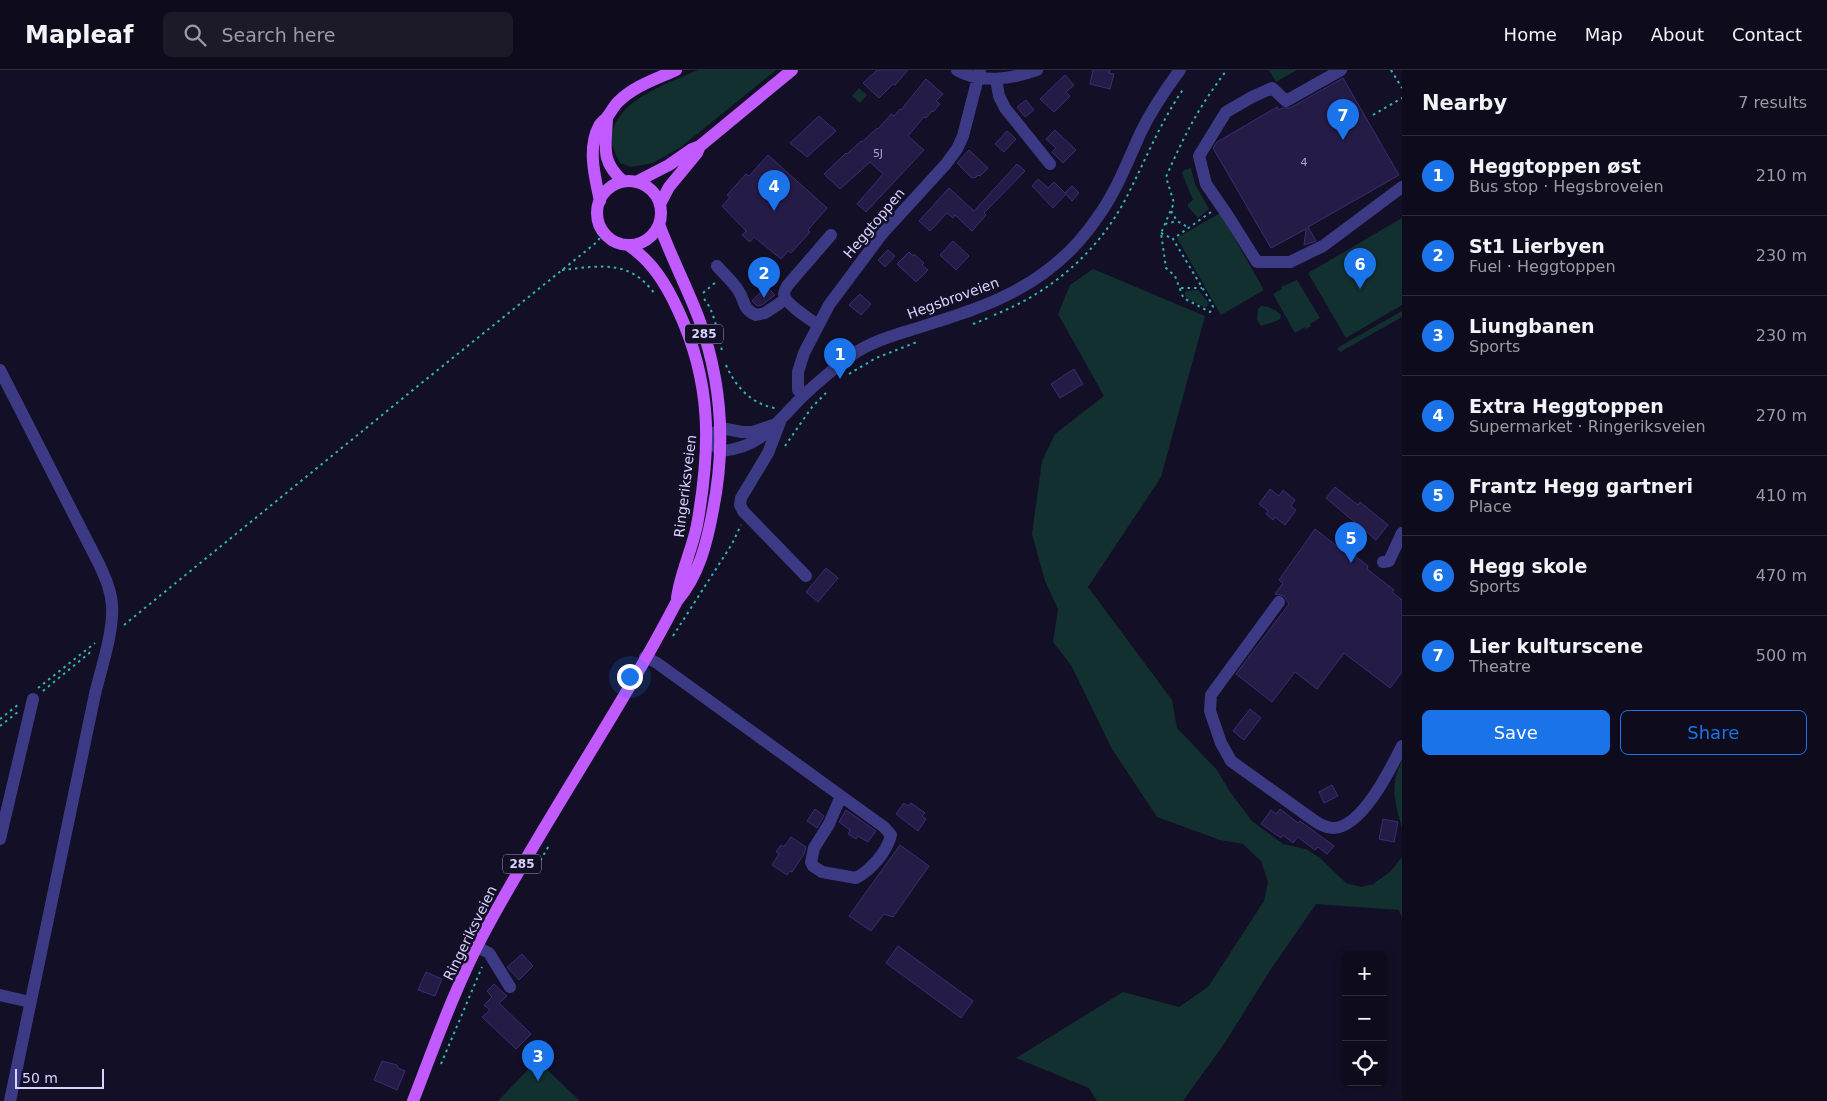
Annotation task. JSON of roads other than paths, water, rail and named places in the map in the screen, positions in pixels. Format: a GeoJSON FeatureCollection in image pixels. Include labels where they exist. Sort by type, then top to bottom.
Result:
{"type":"FeatureCollection","features":[{"type":"Feature","properties":{"kind":"main road"},"geometry":{"type":"LineString","coordinates":[[600,201],[593,151],[595,136],[600,124],[607,118],[618,102],[629,93],[676,70]]}},
{"type":"Feature","properties":{"kind":"main road","name":"285"},"geometry":{"type":"LineString","coordinates":[[628,245],[616,242],[604,232],[598,217],[600,201],[609,188],[630,182],[669,165],[692,149],[700,146],[792,70]]}},
{"type":"Feature","properties":{"kind":"main road"},"geometry":{"type":"LineString","coordinates":[[607,118],[605,149],[609,165],[630,182],[650,189],[656,194],[660,204]]}},
{"type":"Feature","properties":{"kind":"main road","name":"285"},"geometry":{"type":"LineString","coordinates":[[659,224],[660,204],[669,187],[697,153],[700,146]]}},
{"type":"Feature","properties":{"kind":"main road"},"geometry":{"type":"LineString","coordinates":[[628,245],[647,240],[659,224]]}},
{"type":"Feature","properties":{"kind":"main road","name":"Ringeriksveien"},"geometry":{"type":"LineString","coordinates":[[413,1101],[448,1013],[483,950],[513,880],[677,601],[696,573],[709,529],[716,496],[721,451],[718,389],[697,299],[672,257],[659,224]]}},
{"type":"Feature","properties":{"kind":"main road","name":"Ringeriksveien"},"geometry":{"type":"LineString","coordinates":[[628,245],[643,256],[654,269],[667,288],[686,328],[695,351],[707,418],[705,470],[696,527],[685,571],[678,586],[677,601]]}},
{"type":"Feature","properties":{"kind":"street"},"geometry":{"type":"LineString","coordinates":[[957,70],[996,78],[1023,75],[1037,70]]}},
{"type":"Feature","properties":{"kind":"street","name":"Hegsbroveien"},"geometry":{"type":"LineString","coordinates":[[721,451],[741,448],[761,438],[778,417],[859,350],[889,337],[988,304],[1027,284],[1051,267],[1074,246],[1098,217],[1124,172],[1154,107],[1180,70]]}},
{"type":"Feature","properties":{"kind":"street"},"geometry":{"type":"LineString","coordinates":[[1341,70],[1286,100],[1272,88],[1226,112],[1199,156],[1206,184],[1257,262],[1290,262],[1323,246],[1402,187]]}},
{"type":"Feature","properties":{"kind":"street","name":"Heggtoppen"},"geometry":{"type":"LineString","coordinates":[[803,396],[798,390],[799,367],[808,343],[842,286],[882,234],[957,150],[963,136],[979,74]]}},
{"type":"Feature","properties":{"kind":"street"},"geometry":{"type":"LineString","coordinates":[[996,78],[999,96],[1005,108],[1050,164]]}},
{"type":"Feature","properties":{"kind":"street"},"geometry":{"type":"LineString","coordinates":[[818,325],[801,313],[786,299],[784,294],[787,286],[832,235]]}},
{"type":"Feature","properties":{"kind":"street"},"geometry":{"type":"LineString","coordinates":[[721,270],[739,291],[744,306],[756,315],[765,313],[786,299]]}},
{"type":"Feature","properties":{"kind":"street"},"geometry":{"type":"LineString","coordinates":[[0,370],[106,579],[113,606],[110,632],[95,694],[10,1101]]}},
{"type":"Feature","properties":{"kind":"street"},"geometry":{"type":"LineString","coordinates":[[721,451],[707,439],[721,428],[753,432],[778,417]]}},
{"type":"Feature","properties":{"kind":"street"},"geometry":{"type":"LineString","coordinates":[[778,417],[768,453],[741,498],[740,505],[806,576]]}},
{"type":"Feature","properties":{"kind":"street"},"geometry":{"type":"LineString","coordinates":[[1383,562],[1389,561],[1402,533]]}},
{"type":"Feature","properties":{"kind":"street"},"geometry":{"type":"LineString","coordinates":[[1279,602],[1211,695],[1210,711],[1221,743],[1231,761],[1322,826],[1335,828],[1352,821],[1368,805],[1402,746]]}},
{"type":"Feature","properties":{"kind":"street"},"geometry":{"type":"LineString","coordinates":[[645,657],[657,663],[884,827],[891,835],[887,846],[865,873],[856,878],[822,872],[813,866],[811,862],[814,848],[829,824],[841,796]]}},
{"type":"Feature","properties":{"kind":"street"},"geometry":{"type":"LineString","coordinates":[[0,840],[31,697]]}},
{"type":"Feature","properties":{"kind":"street"},"geometry":{"type":"LineString","coordinates":[[483,950],[510,988]]}},
{"type":"Feature","properties":{"kind":"street"},"geometry":{"type":"LineString","coordinates":[[3,998],[30,1002]]}},
{"type":"Feature","properties":{"kind":"place","name":"Lier kulturscene"},"geometry":{"type":"Point","coordinates":[1343,140]}},
{"type":"Feature","properties":{"kind":"place","name":"Extra Heggtoppen"},"geometry":{"type":"Point","coordinates":[774,211]}},
{"type":"Feature","properties":{"kind":"place","name":"Hegg skole"},"geometry":{"type":"Point","coordinates":[1360,289]}},
{"type":"Feature","properties":{"kind":"place","name":"St1 Lierbyen"},"geometry":{"type":"Point","coordinates":[764,298]}},
{"type":"Feature","properties":{"kind":"place","name":"Heggtoppen øst"},"geometry":{"type":"Point","coordinates":[840,379]}},
{"type":"Feature","properties":{"kind":"place","name":"Frantz Hegg gartneri"},"geometry":{"type":"Point","coordinates":[1351,563]}},
{"type":"Feature","properties":{"kind":"place","name":"Liungbanen"},"geometry":{"type":"Point","coordinates":[538,1081]}}]}
